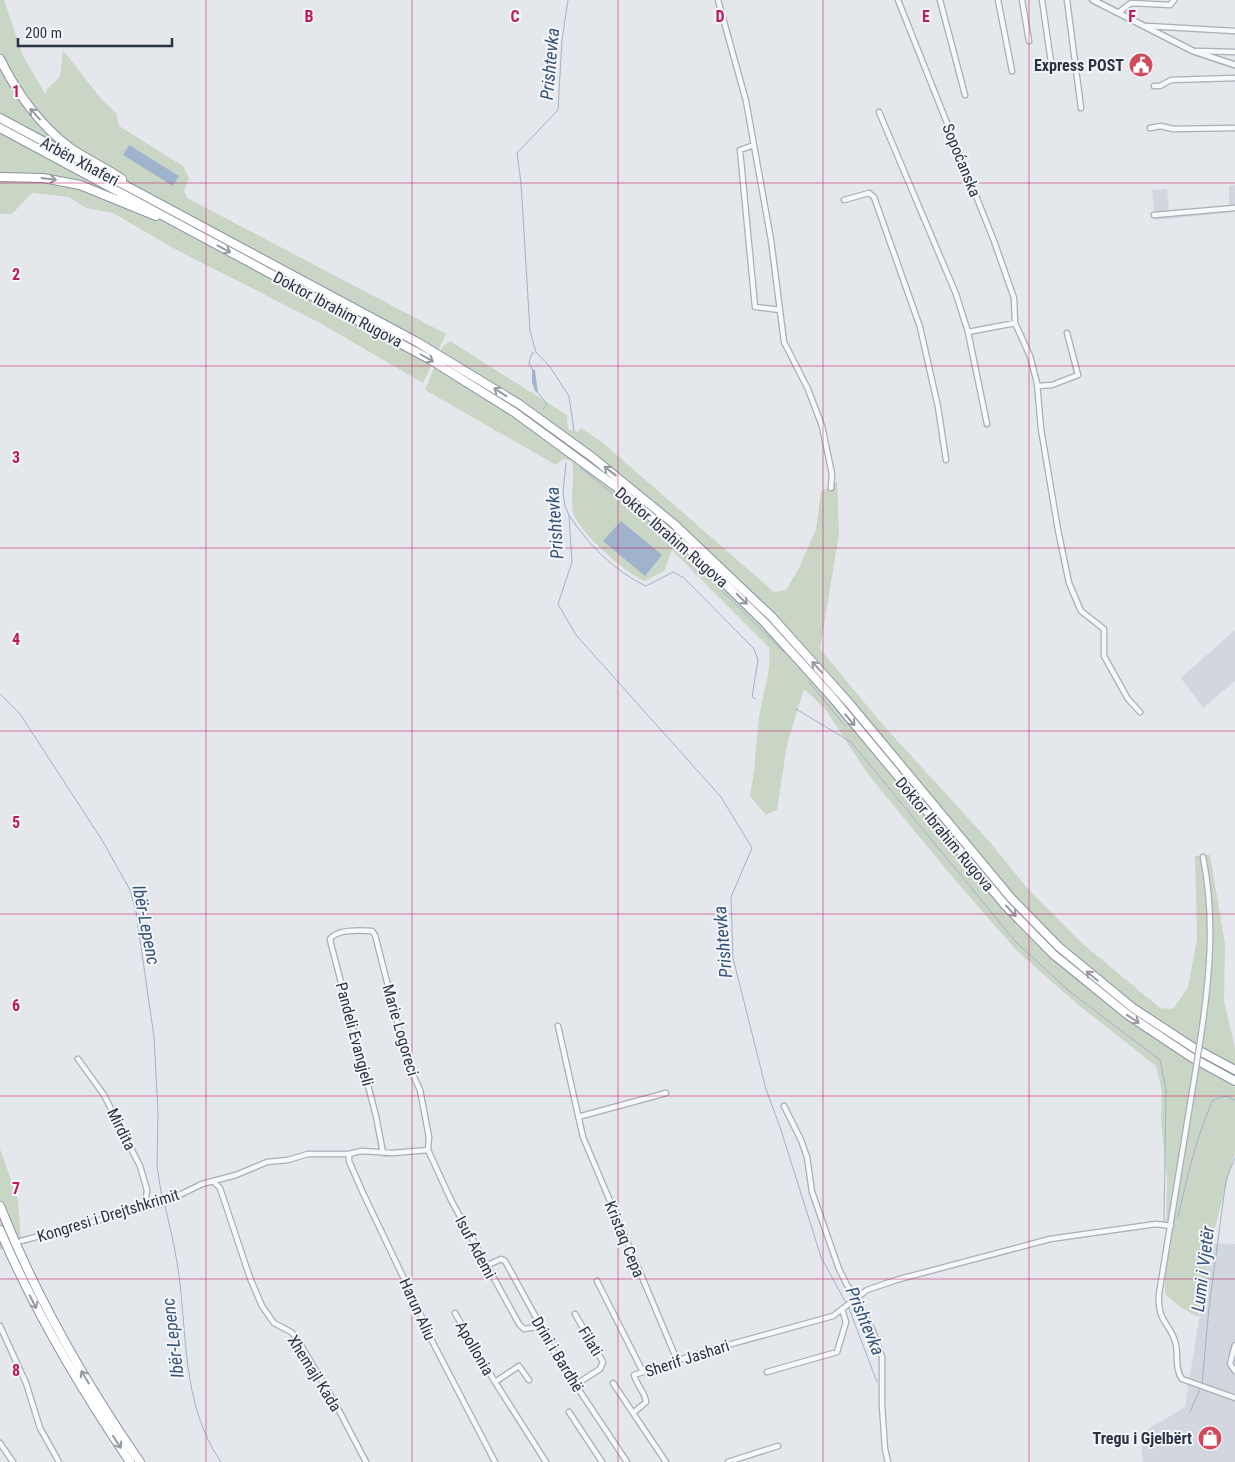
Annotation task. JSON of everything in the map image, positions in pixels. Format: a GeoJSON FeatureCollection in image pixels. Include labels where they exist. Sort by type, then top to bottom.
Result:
{"type":"FeatureCollection","features":[{"type":"Feature","properties":{"kind":"highway"},"geometry":{"type":"LineString","coordinates":[[0,60],[22,97],[49,129],[69,147],[159,204]]}},
{"type":"Feature","properties":{"kind":"highway","name":"Arbën Xhaferi"},"geometry":{"type":"LineString","coordinates":[[0,118],[159,204]]}},
{"type":"Feature","properties":{"kind":"highway","name":"Doktor Ibrahim Rugova"},"geometry":{"type":"LineString","coordinates":[[0,128],[448,370],[536,427],[615,486],[698,557],[776,635],[837,704],[1005,905],[1053,954],[1128,1016],[1191,1057],[1235,1080]]}},
{"type":"Feature","properties":{"kind":"highway"},"geometry":{"type":"LineString","coordinates":[[0,177],[43,178],[80,184],[182,225]]}},
{"type":"Feature","properties":{"kind":"highway","name":"Doktor Ibrahim Rugova"},"geometry":{"type":"LineString","coordinates":[[159,204],[452,362],[540,419],[628,486],[704,551],[793,640],[1000,885],[1059,947],[1133,1008],[1194,1048],[1235,1070]]}},
{"type":"Feature","properties":{"kind":"highway"},"geometry":{"type":"LineString","coordinates":[[0,1206],[26,1268],[64,1342],[90,1386],[140,1462]]}},
{"type":"Feature","properties":{"kind":"highway"},"geometry":{"type":"LineString","coordinates":[[0,1230],[29,1294],[61,1354],[130,1462]]}},
{"type":"Feature","properties":{"kind":"street"},"geometry":{"type":"LineString","coordinates":[[718,0],[748,112],[771,240],[784,342],[808,389],[822,426],[832,474],[831,488]]}},
{"type":"Feature","properties":{"kind":"street","name":"Sopoćanska"},"geometry":{"type":"LineString","coordinates":[[898,0],[994,241],[1014,298],[1015,323]]}},
{"type":"Feature","properties":{"kind":"street"},"geometry":{"type":"LineString","coordinates":[[940,0],[965,95]]}},
{"type":"Feature","properties":{"kind":"street"},"geometry":{"type":"LineString","coordinates":[[998,0],[1012,71]]}},
{"type":"Feature","properties":{"kind":"street"},"geometry":{"type":"LineString","coordinates":[[1022,0],[1029,41]]}},
{"type":"Feature","properties":{"kind":"street"},"geometry":{"type":"LineString","coordinates":[[1042,0],[1051,62]]}},
{"type":"Feature","properties":{"kind":"street"},"geometry":{"type":"LineString","coordinates":[[1067,0],[1081,108]]}},
{"type":"Feature","properties":{"kind":"street"},"geometry":{"type":"LineString","coordinates":[[1093,0],[1193,51],[1235,65]]}},
{"type":"Feature","properties":{"kind":"street"},"geometry":{"type":"LineString","coordinates":[[1119,12],[1131,3],[1170,5],[1174,0]]}},
{"type":"Feature","properties":{"kind":"street"},"geometry":{"type":"LineString","coordinates":[[1147,26],[1235,31]]}},
{"type":"Feature","properties":{"kind":"street"},"geometry":{"type":"LineString","coordinates":[[1193,51],[1235,52]]}},
{"type":"Feature","properties":{"kind":"street"},"geometry":{"type":"LineString","coordinates":[[1154,86],[1160,86],[1171,80],[1235,78]]}},
{"type":"Feature","properties":{"kind":"street"},"geometry":{"type":"LineString","coordinates":[[879,112],[956,294],[968,332],[987,424]]}},
{"type":"Feature","properties":{"kind":"street"},"geometry":{"type":"LineString","coordinates":[[1150,128],[1161,126],[1182,129],[1235,128]]}},
{"type":"Feature","properties":{"kind":"street"},"geometry":{"type":"LineString","coordinates":[[754,145],[740,150],[755,307],[780,310]]}},
{"type":"Feature","properties":{"kind":"street"},"geometry":{"type":"LineString","coordinates":[[844,200],[862,193],[869,193],[874,197],[920,327],[938,408],[946,460]]}},
{"type":"Feature","properties":{"kind":"street"},"geometry":{"type":"LineString","coordinates":[[1154,215],[1235,208]]}},
{"type":"Feature","properties":{"kind":"street"},"geometry":{"type":"LineString","coordinates":[[968,332],[1015,323],[1030,356],[1037,386],[1041,429],[1058,530],[1069,583],[1081,610],[1104,629],[1104,656],[1128,699],[1140,712]]}},
{"type":"Feature","properties":{"kind":"street"},"geometry":{"type":"LineString","coordinates":[[1037,386],[1052,385],[1078,375],[1067,333]]}},
{"type":"Feature","properties":{"kind":"street"},"geometry":{"type":"LineString","coordinates":[[1203,857],[1210,898],[1212,934],[1210,974],[1159,1303],[1161,1318],[1174,1340],[1179,1376],[1187,1382],[1235,1398]]}},
{"type":"Feature","properties":{"kind":"street","name":"Marie Logoreci"},"geometry":{"type":"LineString","coordinates":[[352,932],[372,931],[375,935],[408,1064],[420,1090],[429,1137],[430,1146],[428,1150]]}},
{"type":"Feature","properties":{"kind":"street","name":"Pandeli Evangjeli"},"geometry":{"type":"LineString","coordinates":[[352,932],[332,936],[331,944],[355,1034],[383,1153]]}},
{"type":"Feature","properties":{"kind":"street","name":"Kristaq Cepa"},"geometry":{"type":"LineString","coordinates":[[558,1026],[583,1136],[677,1360]]}},
{"type":"Feature","properties":{"kind":"street","name":"Mirdita"},"geometry":{"type":"LineString","coordinates":[[78,1059],[104,1095],[140,1166],[147,1190],[145,1207]]}},
{"type":"Feature","properties":{"kind":"street"},"geometry":{"type":"LineString","coordinates":[[578,1116],[666,1094]]}},
{"type":"Feature","properties":{"kind":"street"},"geometry":{"type":"LineString","coordinates":[[784,1106],[801,1140],[807,1157],[812,1192],[839,1269],[873,1331],[882,1357],[882,1405],[885,1448],[888,1462]]}},
{"type":"Feature","properties":{"kind":"street","name":"Kongresi i Drejtshkrimit"},"geometry":{"type":"LineString","coordinates":[[21,1241],[171,1200],[202,1184],[236,1175],[267,1162],[288,1160],[308,1154],[428,1150]]}},
{"type":"Feature","properties":{"kind":"street","name":"Isuf Ademi"},"geometry":{"type":"LineString","coordinates":[[428,1150],[436,1170],[486,1266],[521,1327],[537,1327]]}},
{"type":"Feature","properties":{"kind":"street","name":"Harun Aliu"},"geometry":{"type":"LineString","coordinates":[[348,1154],[349,1161],[363,1193],[431,1339],[495,1462]]}},
{"type":"Feature","properties":{"kind":"street","name":"Xhemajl Kada"},"geometry":{"type":"LineString","coordinates":[[213,1181],[220,1188],[250,1278],[267,1316],[274,1323],[291,1332],[296,1338],[334,1401],[366,1462]]}},
{"type":"Feature","properties":{"kind":"street","name":"Sherif Jashari"},"geometry":{"type":"LineString","coordinates":[[632,1413],[646,1402],[646,1398],[637,1386],[634,1375],[677,1360],[833,1316],[856,1297],[875,1286],[1050,1239],[1150,1225],[1171,1226]]}},
{"type":"Feature","properties":{"kind":"street","name":"Drini i Bardhë"},"geometry":{"type":"LineString","coordinates":[[486,1266],[500,1259],[505,1261],[538,1321],[537,1327],[627,1462]]}},
{"type":"Feature","properties":{"kind":"street"},"geometry":{"type":"LineString","coordinates":[[597,1281],[643,1372]]}},
{"type":"Feature","properties":{"kind":"street"},"geometry":{"type":"LineString","coordinates":[[767,1372],[837,1352],[846,1322],[844,1308]]}},
{"type":"Feature","properties":{"kind":"street","name":"Apollonia"},"geometry":{"type":"LineString","coordinates":[[455,1314],[495,1382],[546,1462]]}},
{"type":"Feature","properties":{"kind":"street","name":"Filati"},"geometry":{"type":"LineString","coordinates":[[574,1314],[604,1362],[600,1369],[575,1385]]}},
{"type":"Feature","properties":{"kind":"street"},"geometry":{"type":"LineString","coordinates":[[0,1326],[26,1383],[40,1428],[59,1462]]}},
{"type":"Feature","properties":{"kind":"street"},"geometry":{"type":"LineString","coordinates":[[1235,1345],[1230,1364],[1235,1371]]}},
{"type":"Feature","properties":{"kind":"street","name":"Apollonia"},"geometry":{"type":"LineString","coordinates":[[495,1382],[519,1366],[529,1380]]}},
{"type":"Feature","properties":{"kind":"street"},"geometry":{"type":"LineString","coordinates":[[613,1383],[666,1462]]}},
{"type":"Feature","properties":{"kind":"street"},"geometry":{"type":"LineString","coordinates":[[569,1412],[602,1462]]}},
{"type":"Feature","properties":{"kind":"street"},"geometry":{"type":"LineString","coordinates":[[0,1443],[13,1462]]}},
{"type":"Feature","properties":{"kind":"street"},"geometry":{"type":"LineString","coordinates":[[728,1462],[778,1446]]}},
{"type":"Feature","properties":{"kind":"shaded area"},"geometry":{"type":"Polygon","coordinates":[[[1235,185],[1235,212],[1155,220],[1152,190],[1167,189],[1169,210],[1229,206],[1229,186],[1235,185]]]}},
{"type":"Feature","properties":{"kind":"shaded area"},"geometry":{"type":"Polygon","coordinates":[[[1235,630],[1235,681],[1203,708],[1181,678],[1235,630]]]}},
{"type":"Feature","properties":{"kind":"shaded area"},"geometry":{"type":"Polygon","coordinates":[[[1211,1243],[1235,1244],[1235,1462],[1143,1462],[1140,1434],[1185,1407],[1211,1243]]]}},
{"type":"Feature","properties":{"kind":"green space"},"geometry":{"type":"Polygon","coordinates":[[[0,0],[4,0],[23,56],[46,95],[47,89],[60,77],[63,50],[101,99],[116,113],[119,126],[183,166],[189,178],[184,191],[187,198],[446,334],[423,383],[320,323],[175,249],[113,213],[86,208],[69,197],[32,193],[12,214],[0,214],[0,0]]]}},
{"type":"Feature","properties":{"kind":"green space"},"geometry":{"type":"Polygon","coordinates":[[[450,341],[567,415],[568,429],[578,432],[581,428],[603,443],[774,592],[786,590],[799,568],[816,529],[821,492],[837,481],[839,534],[820,649],[883,725],[989,841],[1027,888],[1083,944],[1160,1008],[1173,1009],[1188,988],[1197,939],[1195,856],[1210,855],[1225,944],[1224,1001],[1235,1048],[1235,1152],[1211,1243],[1198,1317],[1182,1308],[1165,1294],[1167,1178],[1161,1121],[1162,1092],[1156,1066],[1076,1003],[1017,951],[949,873],[867,773],[826,710],[804,689],[787,744],[777,810],[766,815],[750,796],[760,710],[768,674],[769,647],[672,550],[664,571],[645,581],[626,570],[604,551],[584,530],[573,512],[572,461],[563,459],[556,465],[425,390],[443,346],[450,341]]]}},
{"type":"Feature","properties":{"kind":"green space"},"geometry":{"type":"Polygon","coordinates":[[[0,1149],[18,1200],[21,1241],[0,1247],[0,1149]]]}},
{"type":"Feature","properties":{"kind":"water"},"geometry":{"type":"Polygon","coordinates":[[[129,145],[179,176],[173,186],[123,155],[129,145]]]}},
{"type":"Feature","properties":{"kind":"water"},"geometry":{"type":"Polygon","coordinates":[[[532,369],[535,370],[538,393],[535,391],[532,382],[532,369]]]}},
{"type":"Feature","properties":{"kind":"water"},"geometry":{"type":"Polygon","coordinates":[[[621,521],[662,555],[645,576],[603,541],[621,521]]]}},
{"type":"Feature","properties":{"kind":"waterway","name":"Prishtevka"},"geometry":{"type":"LineString","coordinates":[[568,0],[562,40],[558,110],[517,153],[521,183],[530,331],[536,352],[550,367],[569,396],[574,431]]}},
{"type":"Feature","properties":{"kind":"waterway"},"geometry":{"type":"LineString","coordinates":[[532,369],[529,363],[532,353],[534,353]]}},
{"type":"Feature","properties":{"kind":"waterway"},"geometry":{"type":"LineString","coordinates":[[538,393],[547,404],[543,409]]}},
{"type":"Feature","properties":{"kind":"waterway","name":"Prishtevka"},"geometry":{"type":"LineString","coordinates":[[566,463],[563,492],[565,506],[569,515],[572,562],[558,604],[576,635],[721,797],[752,848],[731,897],[733,958],[766,1089],[821,1257],[846,1303]]}},
{"type":"Feature","properties":{"kind":"waterway"},"geometry":{"type":"LineString","coordinates":[[581,468],[653,527],[708,577],[784,652]]}},
{"type":"Feature","properties":{"kind":"waterway"},"geometry":{"type":"LineString","coordinates":[[569,515],[593,546],[613,565],[634,580],[646,586],[673,572],[684,578],[754,649],[758,660],[752,697],[756,699]]}},
{"type":"Feature","properties":{"kind":"waterway"},"geometry":{"type":"LineString","coordinates":[[809,682],[845,726]]}},
{"type":"Feature","properties":{"kind":"waterway","name":"Ibër-Lepenc"},"geometry":{"type":"LineString","coordinates":[[0,694],[20,714],[102,840],[130,890],[136,912],[154,1037],[158,1112],[157,1166],[162,1198]]}},
{"type":"Feature","properties":{"kind":"waterway"},"geometry":{"type":"LineString","coordinates":[[796,709],[851,742],[1015,941],[1069,991],[1160,1060],[1166,1089],[1164,1222]]}},
{"type":"Feature","properties":{"kind":"waterway"},"geometry":{"type":"LineString","coordinates":[[1178,1217],[1197,1143],[1213,1100],[1226,1096],[1235,1100]]}},
{"type":"Feature","properties":{"kind":"waterway","name":"Lumi i Vjetër"},"geometry":{"type":"LineString","coordinates":[[1202,1384],[1209,1308],[1226,1180],[1235,1158]]}},
{"type":"Feature","properties":{"kind":"waterway","name":"Ibër-Lepenc"},"geometry":{"type":"LineString","coordinates":[[165,1206],[177,1262],[192,1390],[198,1415],[208,1439],[221,1462]]}},
{"type":"Feature","properties":{"kind":"waterway","name":"Prishtevka"},"geometry":{"type":"LineString","coordinates":[[848,1306],[877,1382]]}},
{"type":"Feature","properties":{"kind":"waterway","name":"Lumi i Vjetër"},"geometry":{"type":"LineString","coordinates":[[1190,1412],[1200,1389]]}},
{"type":"Feature","properties":{"kind":"tunnel"},"geometry":{"type":"LineString","coordinates":[[0,1247],[17,1242]]}},
{"type":"Feature","properties":{"kind":"place","name":"Express POST"},"geometry":{"type":"Point","coordinates":[1141,65]}},
{"type":"Feature","properties":{"kind":"place","name":"Tregu i Gjelbërt"},"geometry":{"type":"Point","coordinates":[1210,1438]}}]}
